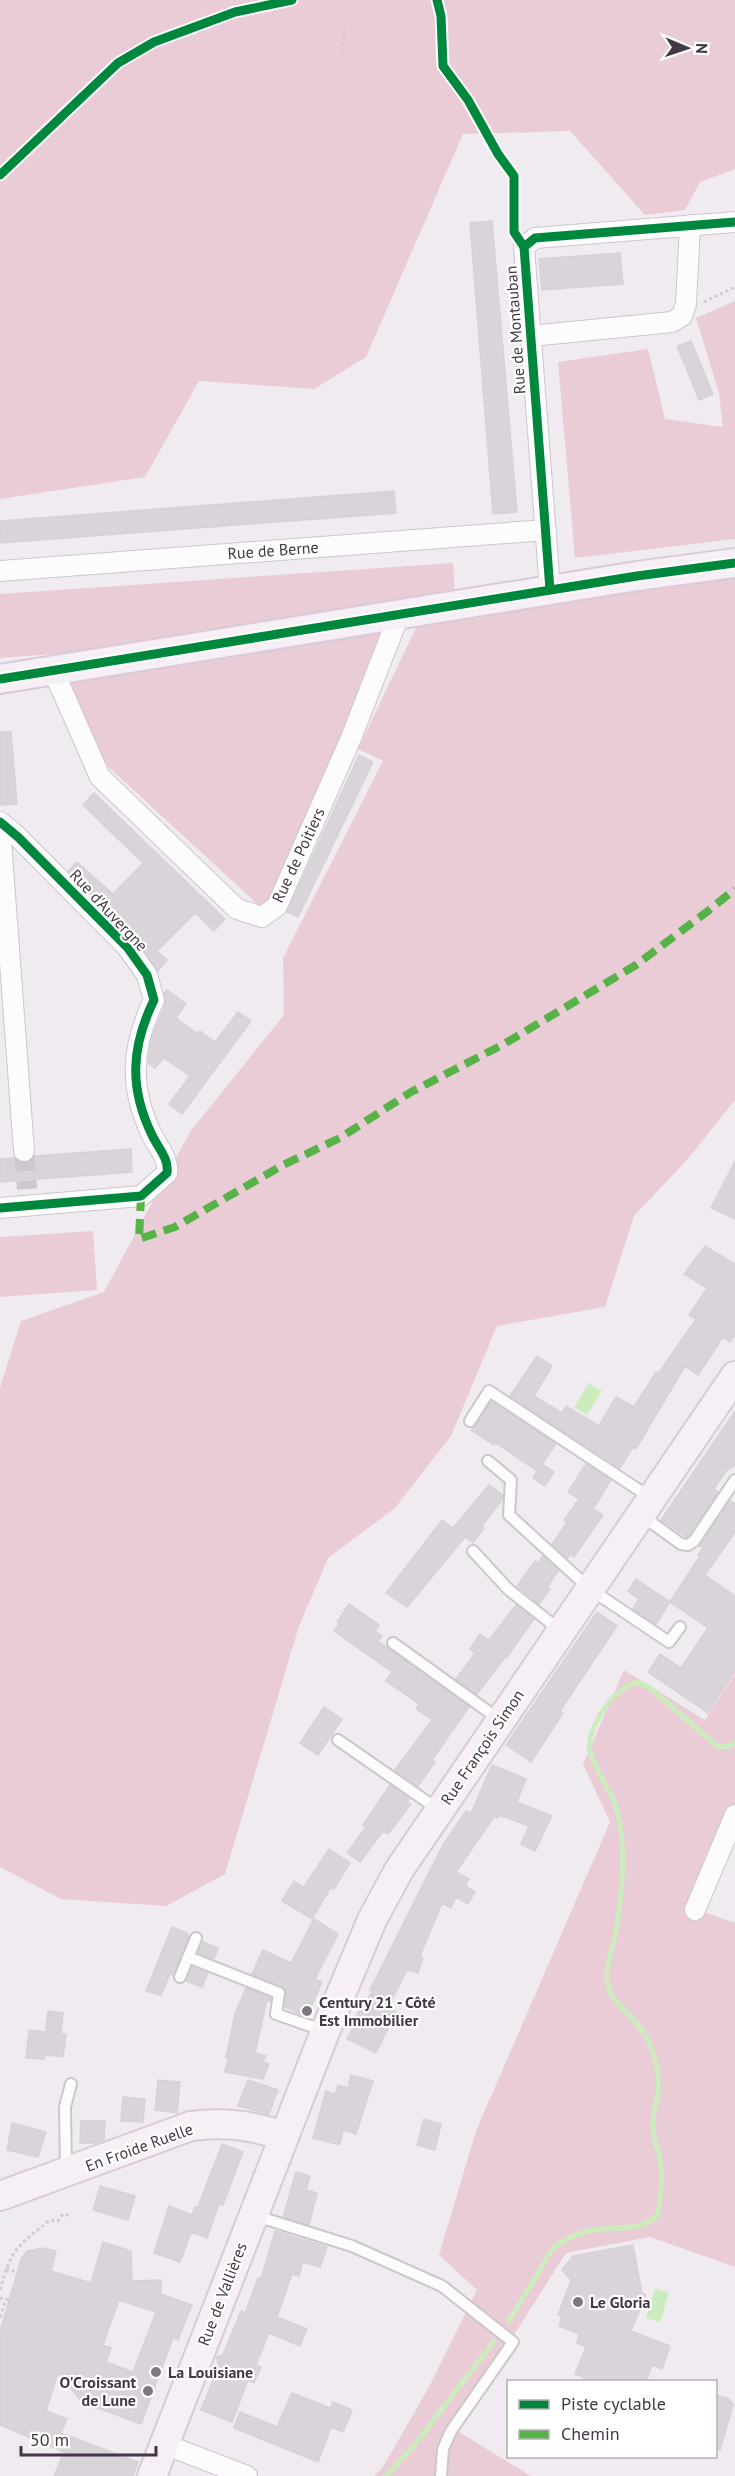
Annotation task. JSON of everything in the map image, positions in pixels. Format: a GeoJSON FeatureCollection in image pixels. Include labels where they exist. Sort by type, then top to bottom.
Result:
{"type":"FeatureCollection","features":[{"type":"Feature","properties":{"kind":"main road"},"geometry":{"type":"LineString","coordinates":[[0,679],[637,576],[735,563]]}},
{"type":"Feature","properties":{"kind":"main road","name":"Rue François Simon"},"geometry":{"type":"LineString","coordinates":[[281,2141],[372,1920],[399,1870],[735,1376]]}},
{"type":"Feature","properties":{"kind":"main road","name":"En Froide Ruelle"},"geometry":{"type":"LineString","coordinates":[[0,2196],[191,2126],[215,2123],[256,2127],[281,2141]]}},
{"type":"Feature","properties":{"kind":"main road","name":"Rue de Vallières"},"geometry":{"type":"LineString","coordinates":[[152,2476],[281,2141]]}},
{"type":"Feature","properties":{"kind":"street","name":"Rue de Montauban"},"geometry":{"type":"LineString","coordinates":[[550,590],[524,247],[535,238],[735,222]]}},
{"type":"Feature","properties":{"kind":"street"},"geometry":{"type":"LineString","coordinates":[[686,304],[690,225]]}},
{"type":"Feature","properties":{"kind":"street","name":"Rue de Montauban"},"geometry":{"type":"LineString","coordinates":[[531,336],[672,322],[682,316],[686,304]]}},
{"type":"Feature","properties":{"kind":"street","name":"Rue de Berne"},"geometry":{"type":"LineString","coordinates":[[0,572],[546,530]]}},
{"type":"Feature","properties":{"kind":"street","name":"Rue de Poitiers"},"geometry":{"type":"LineString","coordinates":[[53,670],[100,777],[237,909],[262,917],[277,906],[351,738],[399,615]]}},
{"type":"Feature","properties":{"kind":"street","name":"Rue d'Auvergne"},"geometry":{"type":"LineString","coordinates":[[0,822],[18,837],[127,947],[147,975],[154,1000],[144,1019],[139,1040],[135,1062],[135,1087],[143,1116],[168,1163],[167,1173],[141,1196],[27,1197],[0,1208]]}},
{"type":"Feature","properties":{"kind":"street"},"geometry":{"type":"LineString","coordinates":[[0,827],[24,1151]]}},
{"type":"Feature","properties":{"kind":"street"},"geometry":{"type":"LineString","coordinates":[[695,1910],[735,1815]]}},
{"type":"Feature","properties":{"kind":"street"},"geometry":{"type":"LineString","coordinates":[[164,2444],[226,2472],[247,2476]]}},
{"type":"Feature","properties":{"kind":"lane"},"geometry":{"type":"LineString","coordinates":[[470,1421],[489,1391],[646,1506],[681,1544],[688,1545],[694,1541],[735,1480]]}},
{"type":"Feature","properties":{"kind":"lane"},"geometry":{"type":"LineString","coordinates":[[488,1461],[511,1480],[509,1515],[590,1589],[669,1642],[680,1627]]}},
{"type":"Feature","properties":{"kind":"lane"},"geometry":{"type":"LineString","coordinates":[[473,1551],[509,1590],[561,1631]]}},
{"type":"Feature","properties":{"kind":"lane"},"geometry":{"type":"LineString","coordinates":[[393,1643],[500,1720]]}},
{"type":"Feature","properties":{"kind":"lane"},"geometry":{"type":"LineString","coordinates":[[338,1740],[439,1810]]}},
{"type":"Feature","properties":{"kind":"lane"},"geometry":{"type":"LineString","coordinates":[[180,1977],[196,1938]]}},
{"type":"Feature","properties":{"kind":"lane"},"geometry":{"type":"LineString","coordinates":[[188,1957],[279,1993],[276,2014],[325,2032]]}},
{"type":"Feature","properties":{"kind":"lane","name":"En Froide Ruelle"},"geometry":{"type":"LineString","coordinates":[[66,2173],[65,2107],[71,2084]]}},
{"type":"Feature","properties":{"kind":"lane"},"geometry":{"type":"LineString","coordinates":[[252,2215],[352,2247],[442,2286],[513,2342],[451,2431],[443,2449],[441,2476]]}},
{"type":"Feature","properties":{"kind":"path"},"geometry":{"type":"LineString","coordinates":[[0,175],[118,63],[154,42],[235,12],[292,0]]}},
{"type":"Feature","properties":{"kind":"path"},"geometry":{"type":"LineString","coordinates":[[437,0],[441,16],[440,40],[443,66],[468,100],[498,154],[514,176],[514,232],[524,247]]}},
{"type":"Feature","properties":{"kind":"path"},"geometry":{"type":"LineString","coordinates":[[342,52],[345,27]]}},
{"type":"Feature","properties":{"kind":"path"},"geometry":{"type":"LineString","coordinates":[[686,304],[698,305],[735,287]]}},
{"type":"Feature","properties":{"kind":"path"},"geometry":{"type":"LineString","coordinates":[[0,2290],[16,2247],[50,2220],[58,2221],[63,2214],[71,2216]]}},
{"type":"Feature","properties":{"kind":"path"},"geometry":{"type":"LineString","coordinates":[[6,2269],[17,2272]]}},
{"type":"Feature","properties":{"kind":"path"},"geometry":{"type":"LineString","coordinates":[[0,2298],[7,2300],[1,2317]]}},
{"type":"Feature","properties":{"kind":"shaded area"},"geometry":{"type":"Polygon","coordinates":[[[0,0],[735,0],[735,169],[700,182],[685,210],[645,215],[570,131],[463,134],[366,357],[314,389],[199,381],[145,477],[0,499],[0,0]]]}},
{"type":"Feature","properties":{"kind":"shaded area"},"geometry":{"type":"Polygon","coordinates":[[[735,301],[735,539],[575,558],[558,362],[648,349],[665,419],[723,427],[719,393],[696,318],[735,301]]]}},
{"type":"Feature","properties":{"kind":"shaded area"},"geometry":{"type":"Polygon","coordinates":[[[453,563],[456,613],[735,575],[735,1100],[686,1161],[634,1216],[605,1307],[497,1326],[451,1436],[395,1508],[328,1558],[299,1626],[225,1874],[166,1906],[61,1899],[0,1867],[0,1388],[21,1321],[104,1292],[190,1132],[284,1015],[283,958],[383,761],[358,749],[426,607],[395,607],[342,742],[265,911],[102,761],[53,654],[0,658],[0,594],[453,563]]]}},
{"type":"Feature","properties":{"kind":"shaded area"},"geometry":{"type":"Polygon","coordinates":[[[93,1231],[97,1290],[0,1297],[0,1237],[93,1231]]]}},
{"type":"Feature","properties":{"kind":"shaded area"},"geometry":{"type":"Polygon","coordinates":[[[589,1383],[602,1391],[587,1415],[574,1407],[589,1383]]]}},
{"type":"Feature","properties":{"kind":"shaded area"},"geometry":{"type":"Polygon","coordinates":[[[624,1670],[705,1720],[735,1674],[735,1835],[704,1912],[735,1923],[735,2267],[650,2237],[566,2253],[454,2429],[531,2476],[374,2476],[383,2467],[429,2387],[477,2290],[439,2255],[476,2131],[610,1822],[583,1764],[624,1670]]]}},
{"type":"Feature","properties":{"kind":"shaded area"},"geometry":{"type":"Polygon","coordinates":[[[655,2288],[669,2293],[660,2322],[646,2318],[655,2288]]]}},
{"type":"Feature","properties":{"kind":"building"},"geometry":{"type":"Polygon","coordinates":[[[492,221],[517,512],[493,514],[470,223],[492,221]]]}},
{"type":"Feature","properties":{"kind":"building"},"geometry":{"type":"Polygon","coordinates":[[[620,253],[623,284],[542,290],[539,259],[620,253]]]}},
{"type":"Feature","properties":{"kind":"building"},"geometry":{"type":"Polygon","coordinates":[[[691,341],[713,394],[699,400],[677,346],[691,341]]]}},
{"type":"Feature","properties":{"kind":"building"},"geometry":{"type":"Polygon","coordinates":[[[394,491],[396,513],[0,543],[0,521],[394,491]]]}},
{"type":"Feature","properties":{"kind":"building"},"geometry":{"type":"Polygon","coordinates":[[[0,732],[11,732],[17,804],[0,805],[0,732]]]}},
{"type":"Feature","properties":{"kind":"building"},"geometry":{"type":"Polygon","coordinates":[[[359,755],[373,762],[298,917],[287,912],[359,755]]]}},
{"type":"Feature","properties":{"kind":"building"},"geometry":{"type":"Polygon","coordinates":[[[94,793],[225,919],[214,931],[195,913],[157,951],[167,960],[158,971],[136,939],[68,871],[77,862],[113,894],[143,863],[83,805],[94,793]]]}},
{"type":"Feature","properties":{"kind":"building"},"geometry":{"type":"Polygon","coordinates":[[[167,990],[186,1004],[176,1018],[198,1034],[200,1031],[215,1042],[238,1012],[251,1021],[182,1114],[169,1104],[190,1076],[164,1058],[155,1068],[148,1063],[152,1037],[165,1005],[164,993],[167,990]]]}},
{"type":"Feature","properties":{"kind":"building"},"geometry":{"type":"Polygon","coordinates":[[[131,1149],[132,1172],[0,1182],[0,1159],[14,1158],[25,1163],[35,1156],[131,1149]]]}},
{"type":"Feature","properties":{"kind":"building"},"geometry":{"type":"Polygon","coordinates":[[[735,1161],[735,1219],[711,1208],[735,1161]]]}},
{"type":"Feature","properties":{"kind":"building"},"geometry":{"type":"Polygon","coordinates":[[[705,1246],[735,1264],[735,1335],[730,1342],[723,1337],[698,1375],[685,1366],[636,1449],[633,1447],[620,1468],[510,1396],[537,1356],[552,1366],[534,1396],[562,1413],[566,1406],[599,1426],[616,1397],[634,1407],[656,1372],[658,1374],[696,1319],[689,1315],[707,1288],[684,1274],[705,1246]]]}},
{"type":"Feature","properties":{"kind":"building"},"geometry":{"type":"Polygon","coordinates":[[[491,1402],[556,1444],[542,1464],[554,1472],[545,1486],[533,1478],[537,1471],[496,1443],[494,1445],[471,1430],[491,1402]]]}},
{"type":"Feature","properties":{"kind":"building"},"geometry":{"type":"Polygon","coordinates":[[[735,1411],[735,1465],[726,1471],[714,1489],[718,1492],[687,1537],[661,1520],[735,1411]]]}},
{"type":"Feature","properties":{"kind":"building"},"geometry":{"type":"Polygon","coordinates":[[[586,1464],[611,1480],[593,1509],[603,1515],[574,1557],[570,1554],[568,1558],[552,1544],[567,1522],[564,1520],[579,1499],[568,1492],[586,1464]]]}},
{"type":"Feature","properties":{"kind":"building"},"geometry":{"type":"Polygon","coordinates":[[[489,1485],[503,1495],[502,1500],[482,1526],[484,1528],[473,1543],[465,1537],[407,1607],[386,1593],[442,1520],[453,1528],[489,1485]]]}},
{"type":"Feature","properties":{"kind":"building"},"geometry":{"type":"Polygon","coordinates":[[[730,1501],[735,1504],[735,1532],[705,1575],[735,1596],[735,1671],[708,1713],[648,1672],[660,1654],[681,1668],[708,1628],[670,1602],[700,1556],[698,1555],[703,1548],[700,1546],[730,1501]]]}},
{"type":"Feature","properties":{"kind":"building"},"geometry":{"type":"Polygon","coordinates":[[[543,1556],[559,1570],[547,1587],[550,1589],[539,1604],[517,1586],[535,1561],[538,1563],[543,1556]]]}},
{"type":"Feature","properties":{"kind":"building"},"geometry":{"type":"Polygon","coordinates":[[[636,1579],[670,1602],[656,1624],[633,1609],[639,1599],[628,1591],[636,1579]]]}},
{"type":"Feature","properties":{"kind":"building"},"geometry":{"type":"Polygon","coordinates":[[[349,1604],[379,1625],[375,1631],[382,1636],[378,1641],[469,1707],[432,1760],[435,1762],[418,1786],[395,1770],[432,1720],[416,1709],[419,1704],[386,1681],[392,1672],[334,1631],[349,1604]]]}},
{"type":"Feature","properties":{"kind":"building"},"geometry":{"type":"Polygon","coordinates":[[[516,1605],[534,1619],[477,1694],[456,1679],[475,1653],[470,1649],[480,1634],[489,1640],[516,1605]]]}},
{"type":"Feature","properties":{"kind":"building"},"geometry":{"type":"Polygon","coordinates":[[[597,1612],[617,1626],[560,1711],[563,1713],[531,1762],[506,1745],[597,1612]]]}},
{"type":"Feature","properties":{"kind":"building"},"geometry":{"type":"Polygon","coordinates":[[[324,1707],[342,1719],[318,1755],[300,1743],[324,1707]]]}},
{"type":"Feature","properties":{"kind":"building"},"geometry":{"type":"Polygon","coordinates":[[[492,1765],[526,1779],[517,1802],[552,1816],[535,1851],[521,1844],[529,1826],[499,1815],[498,1818],[494,1817],[456,1872],[469,1879],[465,1886],[475,1892],[468,1904],[456,1897],[451,1908],[442,1903],[420,1956],[423,1958],[418,1973],[407,1970],[388,2008],[396,2012],[376,2053],[347,2039],[355,2023],[355,2017],[373,1991],[370,1990],[443,1845],[466,1811],[471,1813],[492,1765]]]}},
{"type":"Feature","properties":{"kind":"building"},"geometry":{"type":"Polygon","coordinates":[[[390,1785],[409,1799],[407,1802],[411,1804],[388,1834],[383,1831],[360,1862],[347,1853],[366,1827],[363,1825],[390,1785]]]}},
{"type":"Feature","properties":{"kind":"building"},"geometry":{"type":"Polygon","coordinates":[[[329,1849],[350,1863],[334,1889],[331,1887],[312,1919],[282,1901],[294,1881],[304,1887],[329,1849]]]}},
{"type":"Feature","properties":{"kind":"building"},"geometry":{"type":"Polygon","coordinates":[[[314,1919],[338,1934],[315,1979],[322,1982],[307,2017],[285,2007],[284,1988],[252,1974],[263,1950],[291,1963],[314,1919]]]}},
{"type":"Feature","properties":{"kind":"building"},"geometry":{"type":"Polygon","coordinates":[[[172,1927],[189,1936],[173,1975],[170,1974],[161,1995],[146,1991],[172,1927]]]}},
{"type":"Feature","properties":{"kind":"building"},"geometry":{"type":"Polygon","coordinates":[[[203,1942],[218,1948],[214,1959],[198,1953],[203,1942]]]}},
{"type":"Feature","properties":{"kind":"building"},"geometry":{"type":"Polygon","coordinates":[[[192,1967],[208,1973],[202,1987],[186,1981],[192,1967]]]}},
{"type":"Feature","properties":{"kind":"building"},"geometry":{"type":"Polygon","coordinates":[[[246,1988],[271,1998],[270,2001],[267,2000],[255,2053],[266,2056],[263,2062],[269,2064],[263,2079],[224,2072],[229,2059],[226,2058],[235,2014],[246,1988]]]}},
{"type":"Feature","properties":{"kind":"building"},"geometry":{"type":"Polygon","coordinates":[[[48,2011],[63,2013],[61,2034],[66,2034],[63,2057],[45,2055],[44,2059],[26,2058],[29,2030],[46,2032],[48,2011]]]}},
{"type":"Feature","properties":{"kind":"building"},"geometry":{"type":"Polygon","coordinates":[[[351,2075],[373,2081],[356,2134],[343,2130],[340,2144],[313,2138],[326,2091],[335,2094],[338,2085],[348,2088],[351,2075]]]}},
{"type":"Feature","properties":{"kind":"building"},"geometry":{"type":"Polygon","coordinates":[[[158,2080],[180,2082],[177,2113],[155,2110],[158,2080]]]}},
{"type":"Feature","properties":{"kind":"building"},"geometry":{"type":"Polygon","coordinates":[[[248,2080],[278,2090],[269,2114],[238,2106],[248,2080]]]}},
{"type":"Feature","properties":{"kind":"building"},"geometry":{"type":"Polygon","coordinates":[[[123,2097],[145,2099],[143,2122],[121,2121],[123,2097]]]}},
{"type":"Feature","properties":{"kind":"building"},"geometry":{"type":"Polygon","coordinates":[[[424,2119],[441,2124],[435,2150],[417,2145],[424,2119]]]}},
{"type":"Feature","properties":{"kind":"building"},"geometry":{"type":"Polygon","coordinates":[[[81,2121],[105,2121],[104,2140],[95,2143],[80,2143],[81,2121]]]}},
{"type":"Feature","properties":{"kind":"building"},"geometry":{"type":"Polygon","coordinates":[[[12,2123],[46,2132],[38,2157],[7,2150],[12,2123]]]}},
{"type":"Feature","properties":{"kind":"building"},"geometry":{"type":"Polygon","coordinates":[[[222,2144],[243,2152],[223,2205],[219,2204],[207,2238],[191,2232],[180,2262],[154,2253],[169,2206],[192,2215],[195,2207],[198,2207],[222,2144]]]}},
{"type":"Feature","properties":{"kind":"building"},"geometry":{"type":"Polygon","coordinates":[[[296,2172],[310,2176],[306,2190],[317,2193],[309,2225],[283,2217],[296,2172]]]}},
{"type":"Feature","properties":{"kind":"building"},"geometry":{"type":"Polygon","coordinates":[[[100,2186],[135,2196],[128,2220],[93,2210],[100,2186]]]}},
{"type":"Feature","properties":{"kind":"building"},"geometry":{"type":"Polygon","coordinates":[[[275,2231],[327,2247],[320,2267],[303,2262],[299,2276],[292,2274],[277,2317],[307,2329],[300,2346],[269,2333],[256,2365],[261,2367],[254,2383],[248,2380],[232,2422],[201,2410],[219,2365],[216,2357],[223,2355],[241,2311],[245,2313],[258,2278],[261,2279],[275,2231]]]}},
{"type":"Feature","properties":{"kind":"building"},"geometry":{"type":"Polygon","coordinates":[[[103,2242],[131,2251],[132,2281],[161,2280],[161,2294],[192,2305],[178,2340],[173,2338],[141,2424],[82,2402],[58,2373],[46,2411],[67,2419],[61,2433],[138,2462],[133,2476],[54,2476],[64,2452],[0,2425],[0,2332],[21,2259],[27,2251],[43,2248],[56,2251],[51,2271],[91,2283],[103,2242]],[[119,2300],[103,2345],[111,2348],[106,2362],[133,2372],[156,2312],[119,2300]]]}},
{"type":"Feature","properties":{"kind":"building"},"geometry":{"type":"Polygon","coordinates":[[[633,2245],[642,2293],[646,2295],[631,2331],[670,2346],[662,2369],[652,2365],[647,2380],[583,2380],[584,2377],[575,2374],[586,2347],[577,2343],[579,2334],[559,2326],[562,2317],[558,2315],[571,2280],[562,2270],[573,2256],[633,2245]]]}},
{"type":"Feature","properties":{"kind":"building"},"geometry":{"type":"Polygon","coordinates":[[[292,2393],[330,2408],[333,2402],[352,2410],[343,2432],[331,2427],[318,2462],[234,2428],[240,2412],[277,2427],[292,2393]]]}},
{"type":"Feature","properties":{"kind":"building"},"geometry":{"type":"Polygon","coordinates":[[[717,2395],[729,2399],[733,2405],[720,2450],[717,2449],[717,2395]]]}},
{"type":"Feature","properties":{"kind":"waterway"},"geometry":{"type":"LineString","coordinates":[[509,2321],[553,2248],[558,2244],[589,2231],[645,2224],[658,2214],[659,2207],[661,2166],[653,2124],[658,2093],[657,2066],[644,2033],[611,1995],[607,1983],[620,1902],[623,1855],[617,1810],[595,1765],[589,1747],[593,1730],[607,1704],[621,1691],[637,1682],[649,1687],[717,1746],[727,1747],[735,1743]]}},
{"type":"Feature","properties":{"kind":"waterway"},"geometry":{"type":"LineString","coordinates":[[386,2476],[417,2442],[494,2341]]}},
{"type":"Feature","properties":{"kind":"tunnel"},"geometry":{"type":"LineString","coordinates":[[24,1151],[27,1189]]}},
{"type":"Feature","properties":{"kind":"marked path"},"geometry":{"type":"LineString","coordinates":[[141,1196],[139,1239],[175,1227],[283,1165],[340,1138],[411,1092],[504,1044],[636,965],[735,889]]}},
{"type":"Feature","properties":{"kind":"cycle path"},"geometry":{"type":"LineString","coordinates":[[0,175],[118,63],[154,42],[235,12],[292,0]]}},
{"type":"Feature","properties":{"kind":"cycle path"},"geometry":{"type":"LineString","coordinates":[[437,0],[441,16],[443,66],[468,100],[498,154],[514,176],[514,232],[524,247]]}},
{"type":"Feature","properties":{"kind":"cycle path"},"geometry":{"type":"LineString","coordinates":[[550,590],[524,247],[535,238],[735,222]]}},
{"type":"Feature","properties":{"kind":"cycle path"},"geometry":{"type":"LineString","coordinates":[[0,679],[637,576],[735,563]]}},
{"type":"Feature","properties":{"kind":"cycle path"},"geometry":{"type":"LineString","coordinates":[[0,822],[18,837],[127,947],[147,975],[154,1000],[146,1017],[137,1051],[136,1084],[145,1118],[165,1158],[167,1168],[167,1173],[141,1196],[0,1208]]}},
{"type":"Feature","properties":{"kind":"place","name":"Century 21 - Côté Est Immobilier"},"geometry":{"type":"Point","coordinates":[307,2011]}},
{"type":"Feature","properties":{"kind":"place","name":"Le Gloria"},"geometry":{"type":"Point","coordinates":[578,2302]}},
{"type":"Feature","properties":{"kind":"place","name":"La Louisiane"},"geometry":{"type":"Point","coordinates":[156,2372]}},
{"type":"Feature","properties":{"kind":"place","name":"O'Croissant de Lune"},"geometry":{"type":"Point","coordinates":[148,2391]}}]}
